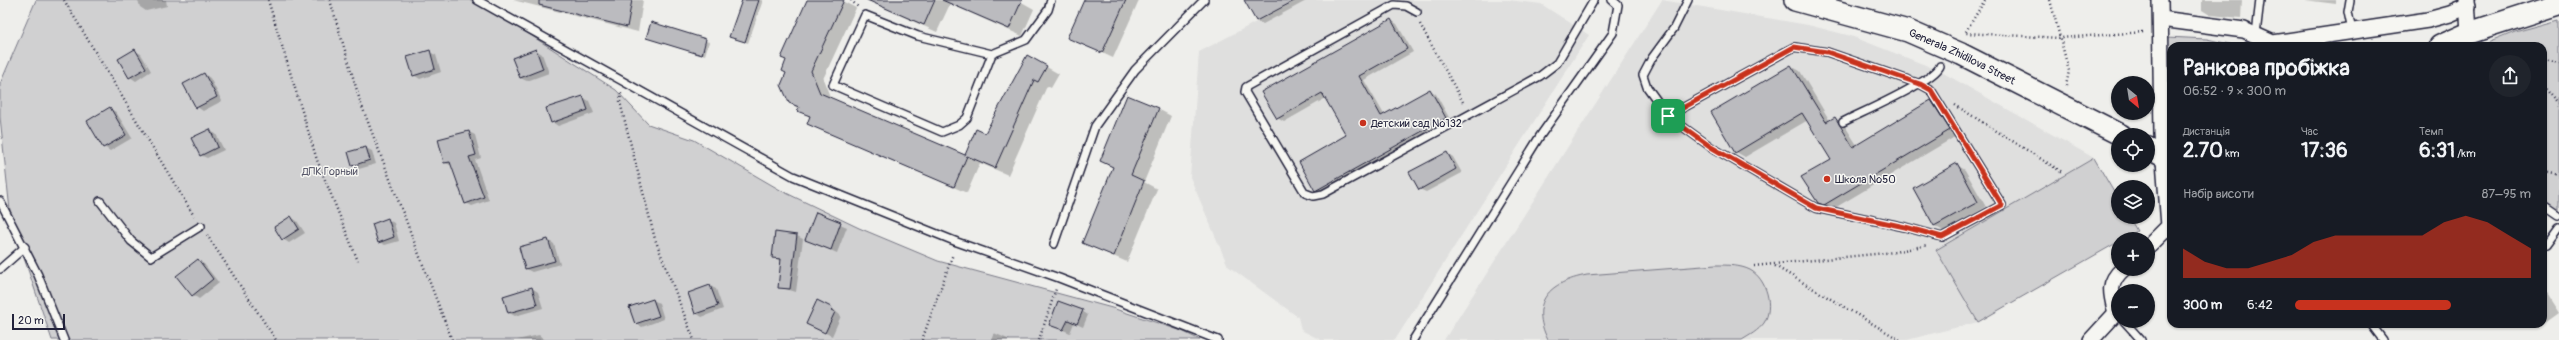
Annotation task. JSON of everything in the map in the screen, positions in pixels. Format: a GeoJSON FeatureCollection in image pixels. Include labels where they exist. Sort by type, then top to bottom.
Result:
{"type":"FeatureCollection","features":[{"type":"Feature","properties":{"kind":"main road","name":"Generala Zhidilova Street"},"geometry":{"type":"LineString","coordinates":[[1795,0],[1908,31],[1961,54],[2111,130]]}},
{"type":"Feature","properties":{"kind":"main road"},"geometry":{"type":"LineString","coordinates":[[2449,42],[2469,33],[2559,4]]}},
{"type":"Feature","properties":{"kind":"street"},"geometry":{"type":"LineString","coordinates":[[2160,0],[2161,155],[2167,208]]}},
{"type":"Feature","properties":{"kind":"street"},"geometry":{"type":"LineString","coordinates":[[2280,42],[2428,20],[2450,14],[2468,3],[2469,33]]}},
{"type":"Feature","properties":{"kind":"street"},"geometry":{"type":"LineString","coordinates":[[2161,25],[2244,30],[2271,42]]}},
{"type":"Feature","properties":{"kind":"street"},"geometry":{"type":"LineString","coordinates":[[2155,240],[2167,228]]}},
{"type":"Feature","properties":{"kind":"street"},"geometry":{"type":"LineString","coordinates":[[2091,340],[2111,323]]}},
{"type":"Feature","properties":{"kind":"lane"},"geometry":{"type":"LineString","coordinates":[[477,0],[625,84],[793,176],[958,242],[1059,278],[1218,340]]}},
{"type":"Feature","properties":{"kind":"lane"},"geometry":{"type":"LineString","coordinates":[[992,54],[966,118],[959,125],[942,132],[833,85],[865,15],[918,36],[992,54],[1026,40],[1048,10],[1051,0]]}},
{"type":"Feature","properties":{"kind":"lane"},"geometry":{"type":"LineString","coordinates":[[1054,244],[1095,126],[1135,70],[1204,0]]}},
{"type":"Feature","properties":{"kind":"lane"},"geometry":{"type":"LineString","coordinates":[[1416,12],[1406,6],[1394,5],[1246,87],[1245,92],[1305,193],[1312,196],[1329,191],[1540,76],[1557,63],[1594,0]]}},
{"type":"Feature","properties":{"kind":"lane"},"geometry":{"type":"LineString","coordinates":[[1414,340],[1540,136],[1613,33],[1618,5],[1612,0]]}},
{"type":"Feature","properties":{"kind":"lane"},"geometry":{"type":"LineString","coordinates":[[1668,116],[1794,47],[1827,52],[1920,84],[1931,90],[2002,205],[1942,237],[1905,227],[1816,208],[1711,147],[1668,116],[1647,87],[1643,76],[1652,58],[1674,28],[1688,0]]}},
{"type":"Feature","properties":{"kind":"lane"},"geometry":{"type":"LineString","coordinates":[[2256,34],[2260,0]]}},
{"type":"Feature","properties":{"kind":"lane"},"geometry":{"type":"LineString","coordinates":[[2350,0],[2348,12],[2352,31]]}},
{"type":"Feature","properties":{"kind":"lane"},"geometry":{"type":"LineString","coordinates":[[1843,122],[1920,84],[1938,70],[1940,66]]}},
{"type":"Feature","properties":{"kind":"lane"},"geometry":{"type":"LineString","coordinates":[[0,201],[25,247],[64,340]]}},
{"type":"Feature","properties":{"kind":"lane"},"geometry":{"type":"LineString","coordinates":[[100,201],[131,241],[151,257],[201,226]]}},
{"type":"Feature","properties":{"kind":"lane"},"geometry":{"type":"LineString","coordinates":[[2547,207],[2559,215]]}},
{"type":"Feature","properties":{"kind":"lane"},"geometry":{"type":"LineString","coordinates":[[2547,244],[2559,228]]}},
{"type":"Feature","properties":{"kind":"lane"},"geometry":{"type":"LineString","coordinates":[[0,269],[25,247]]}},
{"type":"Feature","properties":{"kind":"lane"},"geometry":{"type":"LineString","coordinates":[[2130,328],[2141,340]]}},
{"type":"Feature","properties":{"kind":"lane"},"geometry":{"type":"LineString","coordinates":[[2374,328],[2383,340]]}},
{"type":"Feature","properties":{"kind":"path"},"geometry":{"type":"LineString","coordinates":[[64,0],[201,226],[276,340]]}},
{"type":"Feature","properties":{"kind":"path"},"geometry":{"type":"LineString","coordinates":[[268,0],[317,160],[358,261]]}},
{"type":"Feature","properties":{"kind":"path"},"geometry":{"type":"LineString","coordinates":[[330,0],[361,104],[452,340]]}},
{"type":"Feature","properties":{"kind":"path"},"geometry":{"type":"LineString","coordinates":[[1985,0],[1965,33],[2061,38],[2161,25]]}},
{"type":"Feature","properties":{"kind":"path"},"geometry":{"type":"LineString","coordinates":[[2050,0],[2069,71],[2066,86]]}},
{"type":"Feature","properties":{"kind":"path"},"geometry":{"type":"LineString","coordinates":[[1416,12],[1417,19],[1470,114]]}},
{"type":"Feature","properties":{"kind":"path"},"geometry":{"type":"LineString","coordinates":[[2547,60],[2559,62]]}},
{"type":"Feature","properties":{"kind":"path"},"geometry":{"type":"LineString","coordinates":[[625,84],[620,96],[620,102],[655,239],[694,340]]}},
{"type":"Feature","properties":{"kind":"path"},"geometry":{"type":"LineString","coordinates":[[1931,90],[2062,172]]}},
{"type":"Feature","properties":{"kind":"path"},"geometry":{"type":"LineString","coordinates":[[2547,90],[2559,104]]}},
{"type":"Feature","properties":{"kind":"path"},"geometry":{"type":"LineString","coordinates":[[2547,173],[2559,175]]}},
{"type":"Feature","properties":{"kind":"path"},"geometry":{"type":"LineString","coordinates":[[922,340],[958,242]]}},
{"type":"Feature","properties":{"kind":"path"},"geometry":{"type":"LineString","coordinates":[[1754,266],[1775,266],[1924,247]]}},
{"type":"Feature","properties":{"kind":"path"},"geometry":{"type":"LineString","coordinates":[[1775,266],[1900,340]]}},
{"type":"Feature","properties":{"kind":"path"},"geometry":{"type":"LineString","coordinates":[[1039,340],[1059,278]]}},
{"type":"Feature","properties":{"kind":"shaded area","name":"Детский сад №132"},"geometry":{"type":"Polygon","coordinates":[[[1298,0],[1508,0],[1541,4],[1589,35],[1395,340],[1321,340],[1301,330],[1298,317],[1228,266],[1190,177],[1199,52],[1298,0]]]}},
{"type":"Feature","properties":{"kind":"shaded area","name":"Школа №50"},"geometry":{"type":"Polygon","coordinates":[[[1662,0],[1808,25],[1851,36],[1938,70],[2094,158],[2111,187],[2111,224],[2133,224],[2137,231],[2111,232],[2111,246],[1978,322],[1907,340],[1444,340],[1662,0]]]}},
{"type":"Feature","properties":{"kind":"green space","name":"ДПК Горный"},"geometry":{"type":"Polygon","coordinates":[[[36,0],[476,0],[616,90],[648,124],[694,140],[782,191],[859,228],[938,261],[1112,308],[1182,331],[1200,340],[52,340],[11,220],[0,117],[0,84],[36,0]]]}},
{"type":"Feature","properties":{"kind":"green space"},"geometry":{"type":"Polygon","coordinates":[[[2559,20],[2559,218],[2547,208],[2547,42],[2490,42],[2515,32],[2559,20]]]}},
{"type":"Feature","properties":{"kind":"green space"},"geometry":{"type":"Polygon","coordinates":[[[2167,37],[2207,39],[2220,42],[2167,42],[2167,132],[2160,118],[2167,37]]]}},
{"type":"Feature","properties":{"kind":"green space"},"geometry":{"type":"Polygon","coordinates":[[[2094,158],[2111,187],[2111,224],[2133,224],[2137,231],[2111,232],[2111,246],[1978,322],[1936,250],[2094,158]]]}},
{"type":"Feature","properties":{"kind":"green space"},"geometry":{"type":"Polygon","coordinates":[[[1729,265],[1746,268],[1756,274],[1765,287],[1768,309],[1764,323],[1757,331],[1742,340],[1548,340],[1543,327],[1541,315],[1542,305],[1546,296],[1562,283],[1587,275],[1729,265]]]}},
{"type":"Feature","properties":{"kind":"building"},"geometry":{"type":"Polygon","coordinates":[[[539,0],[632,0],[627,27],[539,5],[539,0]]]}},
{"type":"Feature","properties":{"kind":"building"},"geometry":{"type":"Polygon","coordinates":[[[742,0],[759,0],[745,42],[729,37],[742,0]]]}},
{"type":"Feature","properties":{"kind":"building"},"geometry":{"type":"Polygon","coordinates":[[[807,0],[844,0],[811,71],[820,93],[965,155],[976,129],[985,133],[1027,55],[1047,66],[1038,82],[1034,80],[995,168],[967,156],[954,187],[807,124],[810,116],[797,111],[799,107],[789,103],[781,85],[786,73],[782,71],[786,60],[781,58],[807,0]]]}},
{"type":"Feature","properties":{"kind":"building"},"geometry":{"type":"Polygon","coordinates":[[[867,0],[935,0],[924,25],[867,0]]]}},
{"type":"Feature","properties":{"kind":"building"},"geometry":{"type":"Polygon","coordinates":[[[942,0],[1022,0],[1009,29],[942,0]]]}},
{"type":"Feature","properties":{"kind":"building"},"geometry":{"type":"Polygon","coordinates":[[[1084,0],[1126,0],[1102,53],[1067,38],[1084,0]]]}},
{"type":"Feature","properties":{"kind":"building"},"geometry":{"type":"Polygon","coordinates":[[[1244,0],[1296,0],[1256,21],[1244,0]]]}},
{"type":"Feature","properties":{"kind":"building"},"geometry":{"type":"Polygon","coordinates":[[[1391,19],[1407,49],[1359,76],[1381,116],[1430,89],[1446,118],[1315,191],[1299,162],[1346,135],[1322,93],[1277,119],[1261,92],[1391,19]]]}},
{"type":"Feature","properties":{"kind":"building"},"geometry":{"type":"Polygon","coordinates":[[[651,22],[706,39],[702,55],[646,38],[651,22]]]}},
{"type":"Feature","properties":{"kind":"building"},"geometry":{"type":"Polygon","coordinates":[[[135,49],[146,68],[129,78],[118,59],[135,49]]]}},
{"type":"Feature","properties":{"kind":"building"},"geometry":{"type":"Polygon","coordinates":[[[536,49],[543,69],[520,78],[512,58],[536,49]]]}},
{"type":"Feature","properties":{"kind":"building"},"geometry":{"type":"Polygon","coordinates":[[[430,50],[435,69],[413,76],[407,57],[430,50]]]}},
{"type":"Feature","properties":{"kind":"building"},"geometry":{"type":"Polygon","coordinates":[[[1791,65],[1826,122],[1835,117],[1853,147],[1931,100],[1950,130],[1824,205],[1818,203],[1801,177],[1831,160],[1802,113],[1735,153],[1711,112],[1791,65]]]}},
{"type":"Feature","properties":{"kind":"building"},"geometry":{"type":"Polygon","coordinates":[[[204,73],[217,97],[196,108],[183,84],[204,73]]]}},
{"type":"Feature","properties":{"kind":"building"},"geometry":{"type":"Polygon","coordinates":[[[1127,95],[1159,108],[1131,175],[1144,181],[1114,256],[1082,243],[1113,167],[1100,161],[1127,95]]]}},
{"type":"Feature","properties":{"kind":"building"},"geometry":{"type":"Polygon","coordinates":[[[583,96],[588,110],[551,123],[546,108],[583,96]]]}},
{"type":"Feature","properties":{"kind":"building"},"geometry":{"type":"Polygon","coordinates":[[[110,107],[126,135],[103,148],[87,121],[110,107]]]}},
{"type":"Feature","properties":{"kind":"building"},"geometry":{"type":"Polygon","coordinates":[[[210,129],[218,147],[200,156],[191,138],[210,129]]]}},
{"type":"Feature","properties":{"kind":"building"},"geometry":{"type":"Polygon","coordinates":[[[469,131],[476,155],[469,157],[484,197],[465,204],[450,162],[444,163],[438,139],[469,131]]]}},
{"type":"Feature","properties":{"kind":"building"},"geometry":{"type":"Polygon","coordinates":[[[366,147],[370,160],[352,166],[348,152],[366,147]]]}},
{"type":"Feature","properties":{"kind":"building"},"geometry":{"type":"Polygon","coordinates":[[[1447,152],[1456,169],[1419,190],[1409,172],[1447,152]]]}},
{"type":"Feature","properties":{"kind":"building"},"geometry":{"type":"Polygon","coordinates":[[[1957,163],[1978,202],[1934,226],[1913,188],[1957,163]]]}},
{"type":"Feature","properties":{"kind":"building"},"geometry":{"type":"Polygon","coordinates":[[[816,212],[841,222],[831,250],[805,240],[816,212]]]}},
{"type":"Feature","properties":{"kind":"building"},"geometry":{"type":"Polygon","coordinates":[[[291,216],[299,229],[282,240],[274,227],[291,216]]]}},
{"type":"Feature","properties":{"kind":"building"},"geometry":{"type":"Polygon","coordinates":[[[388,218],[394,237],[378,243],[372,224],[388,218]]]}},
{"type":"Feature","properties":{"kind":"building"},"geometry":{"type":"Polygon","coordinates":[[[775,232],[797,235],[790,289],[778,288],[781,259],[772,258],[775,232]]]}},
{"type":"Feature","properties":{"kind":"building"},"geometry":{"type":"Polygon","coordinates":[[[548,239],[555,261],[525,269],[519,247],[548,239]]]}},
{"type":"Feature","properties":{"kind":"building"},"geometry":{"type":"Polygon","coordinates":[[[198,259],[213,279],[192,296],[176,276],[198,259]]]}},
{"type":"Feature","properties":{"kind":"building"},"geometry":{"type":"Polygon","coordinates":[[[710,285],[718,306],[695,314],[688,293],[710,285]]]}},
{"type":"Feature","properties":{"kind":"building"},"geometry":{"type":"Polygon","coordinates":[[[532,287],[537,305],[508,313],[503,296],[532,287]]]}},
{"type":"Feature","properties":{"kind":"building"},"geometry":{"type":"Polygon","coordinates":[[[653,299],[659,316],[635,324],[629,307],[653,299]]]}},
{"type":"Feature","properties":{"kind":"building"},"geometry":{"type":"Polygon","coordinates":[[[817,300],[833,308],[831,310],[835,312],[825,333],[806,324],[817,300]]]}},
{"type":"Feature","properties":{"kind":"building"},"geometry":{"type":"Polygon","coordinates":[[[1058,301],[1083,310],[1077,324],[1068,320],[1063,330],[1049,325],[1058,301]]]}},
{"type":"Feature","properties":{"kind":"place","name":"Детский сад №132"},"geometry":{"type":"Point","coordinates":[1363,123]}},
{"type":"Feature","properties":{"kind":"place","name":"Школа №50"},"geometry":{"type":"Point","coordinates":[1827,179]}},
{"type":"Feature","properties":{"kind":"route"},"geometry":{"type":"LineString","coordinates":[[1794,47],[1809,48],[1827,52],[1920,84],[1931,90],[2002,205],[1942,237],[1905,227],[1816,208],[1711,147],[1668,116],[1794,47]]}}]}
